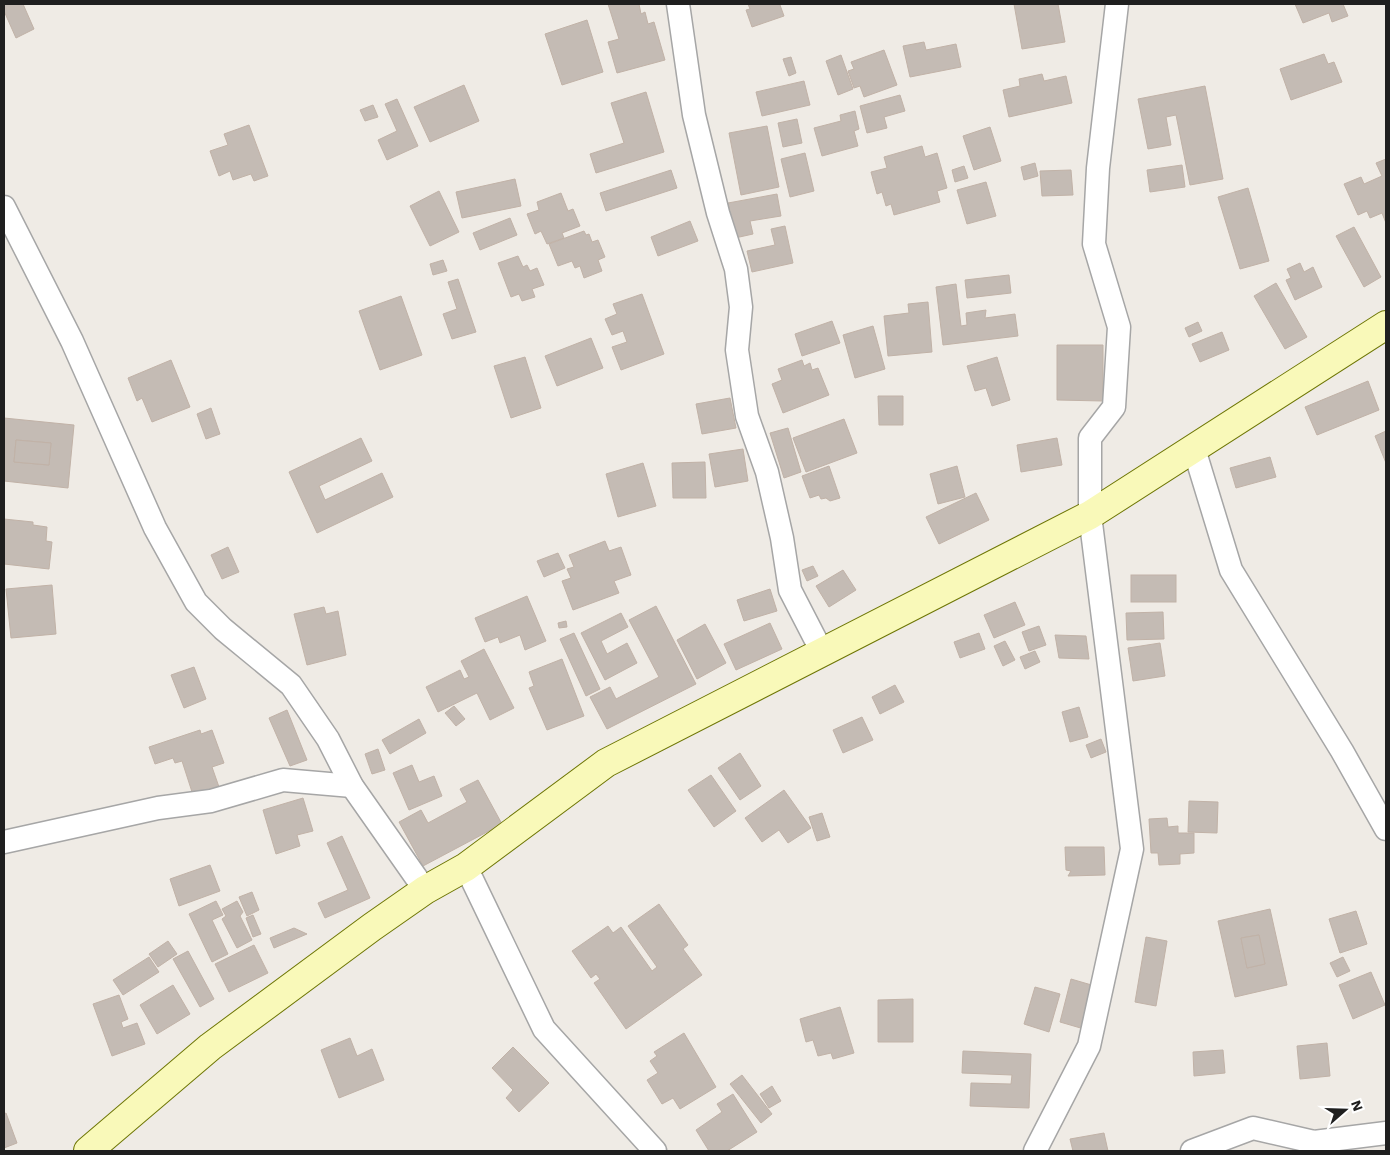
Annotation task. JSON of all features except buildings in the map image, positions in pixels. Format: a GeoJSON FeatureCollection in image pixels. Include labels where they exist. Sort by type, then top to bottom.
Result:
{"type":"FeatureCollection","features":[{"type":"Feature","properties":{"kind":"street"},"geometry":{"type":"LineString","coordinates":[[678,4],[694,115],[718,212],[736,269],[741,307],[737,350],[747,416],[767,472],[782,538],[790,590],[822,652]]}},
{"type":"Feature","properties":{"kind":"street"},"geometry":{"type":"LineString","coordinates":[[1035,1151],[1089,1046],[1132,849],[1090,515],[1090,438],[1114,407],[1119,327],[1094,244],[1098,168],[1117,4]]}},
{"type":"Feature","properties":{"kind":"street"},"geometry":{"type":"LineString","coordinates":[[4,208],[72,341],[155,528],[196,602],[223,629],[292,685],[328,739],[352,786],[425,890]]}},
{"type":"Feature","properties":{"kind":"street"},"geometry":{"type":"LineString","coordinates":[[88,1151],[210,1047],[372,926],[425,890],[466,867],[606,763],[1090,515],[1386,325]]}},
{"type":"Feature","properties":{"kind":"street"},"geometry":{"type":"LineString","coordinates":[[1194,449],[1231,570],[1342,751],[1386,829]]}},
{"type":"Feature","properties":{"kind":"street"},"geometry":{"type":"LineString","coordinates":[[4,842],[158,808],[210,801],[283,780],[352,786]]}},
{"type":"Feature","properties":{"kind":"street"},"geometry":{"type":"LineString","coordinates":[[466,867],[544,1030],[655,1151]]}},
{"type":"Feature","properties":{"kind":"street"},"geometry":{"type":"LineString","coordinates":[[1192,1151],[1253,1128],[1314,1142],[1386,1133]]}}]}
